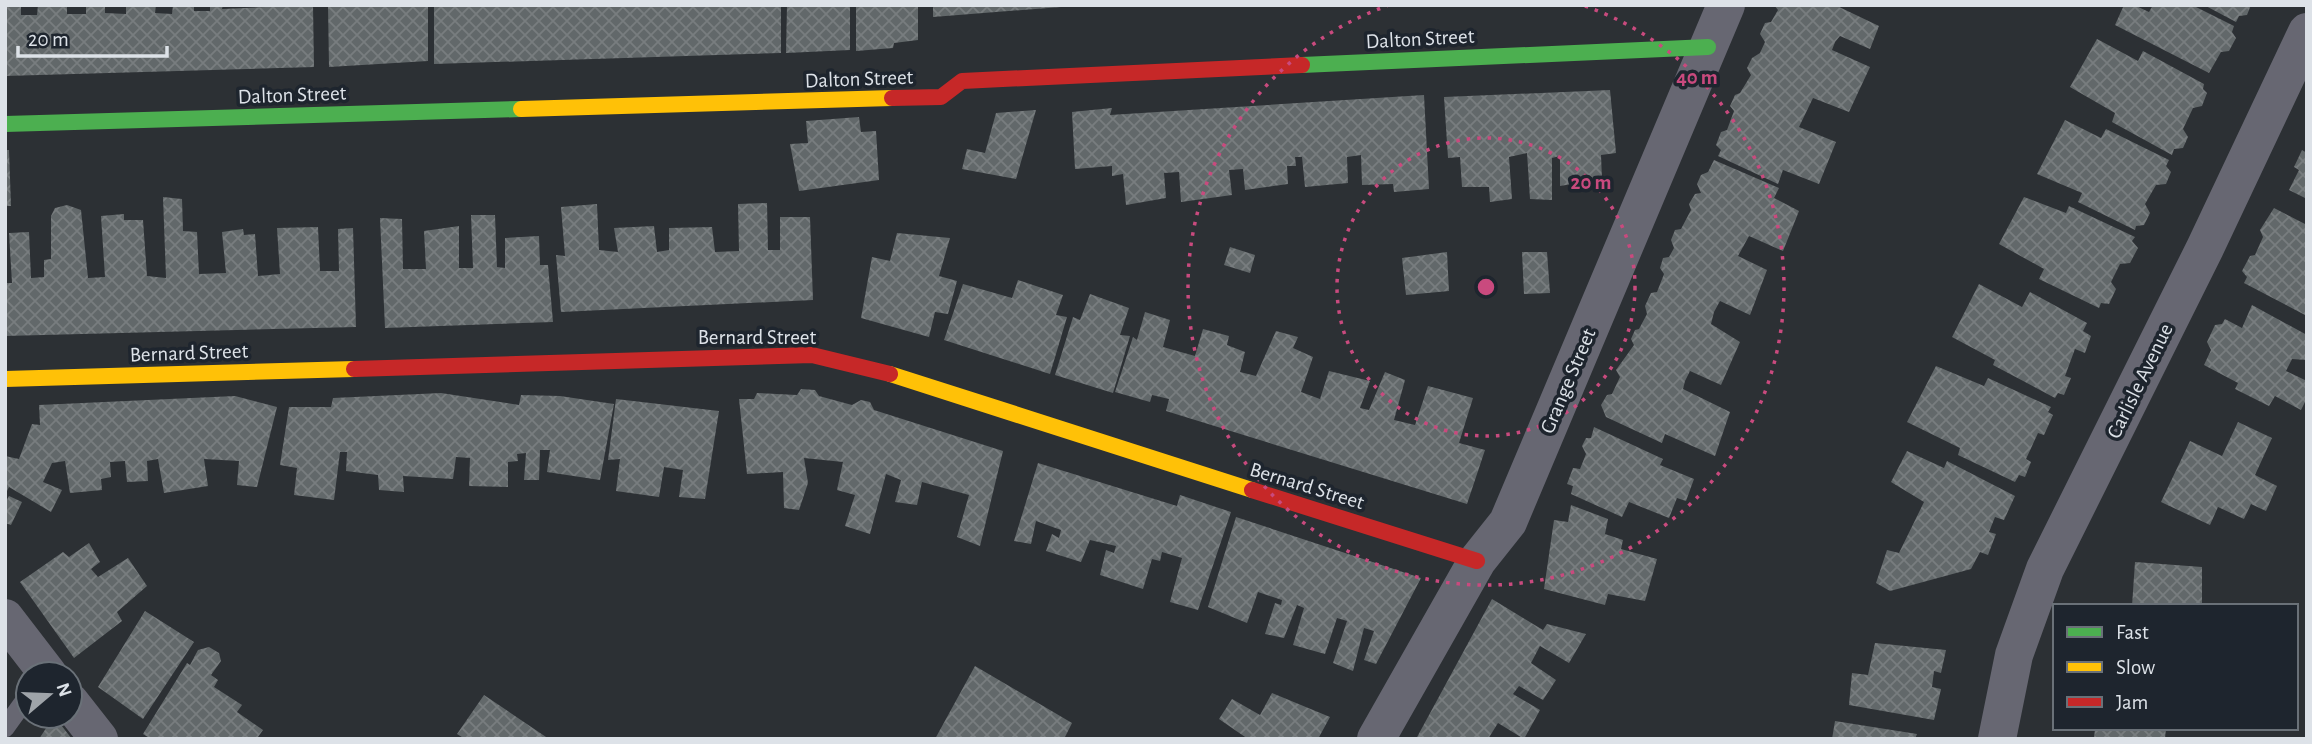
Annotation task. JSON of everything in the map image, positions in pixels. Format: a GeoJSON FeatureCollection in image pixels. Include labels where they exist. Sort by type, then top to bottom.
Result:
{"type":"FeatureCollection","features":[{"type":"Feature","properties":{"kind":"street","name":"Grange Street"},"geometry":{"type":"LineString","coordinates":[[1376,739],[1477,561],[1508,522],[1726,5]]}},
{"type":"Feature","properties":{"kind":"street","name":"Carlisle Avenue"},"geometry":{"type":"LineString","coordinates":[[1997,739],[2014,655],[2045,569],[2205,248],[2307,32]]}},
{"type":"Feature","properties":{"kind":"street","name":"Dalton Street"},"geometry":{"type":"LineString","coordinates":[[5,124],[941,97],[962,81],[1708,47]]}},
{"type":"Feature","properties":{"kind":"street","name":"Bernard Street"},"geometry":{"type":"LineString","coordinates":[[5,379],[812,355],[923,383],[1034,422],[1477,561]]}},
{"type":"Feature","properties":{"kind":"street"},"geometry":{"type":"LineString","coordinates":[[5,618],[37,660]]}},
{"type":"Feature","properties":{"kind":"street"},"geometry":{"type":"LineString","coordinates":[[84,720],[99,739]]}},
{"type":"Feature","properties":{"kind":"building"},"geometry":{"type":"Polygon","coordinates":[[[5,5],[21,5],[21,15],[37,15],[38,5],[67,5],[67,14],[86,14],[86,5],[105,5],[105,13],[126,14],[126,5],[156,5],[155,13],[172,14],[173,5],[194,5],[194,11],[210,11],[210,5],[223,5],[222,9],[313,5],[314,67],[5,76],[5,5]]]}},
{"type":"Feature","properties":{"kind":"building"},"geometry":{"type":"Polygon","coordinates":[[[328,5],[428,5],[428,61],[329,67],[328,5]]]}},
{"type":"Feature","properties":{"kind":"building"},"geometry":{"type":"Polygon","coordinates":[[[434,5],[781,5],[781,53],[434,64],[434,5]]]}},
{"type":"Feature","properties":{"kind":"building"},"geometry":{"type":"Polygon","coordinates":[[[787,5],[850,5],[850,50],[786,53],[787,5]]]}},
{"type":"Feature","properties":{"kind":"building"},"geometry":{"type":"Polygon","coordinates":[[[856,5],[918,5],[918,40],[894,43],[893,48],[856,51],[856,5]]]}},
{"type":"Feature","properties":{"kind":"building"},"geometry":{"type":"Polygon","coordinates":[[[933,5],[1061,5],[1061,7],[933,17],[933,5]]]}},
{"type":"Feature","properties":{"kind":"building"},"geometry":{"type":"Polygon","coordinates":[[[1774,5],[1835,5],[1879,26],[1870,49],[1840,36],[1832,50],[1870,67],[1849,112],[1813,98],[1799,127],[1836,142],[1819,184],[1783,170],[1778,184],[1718,156],[1721,150],[1716,145],[1721,132],[1727,130],[1734,111],[1730,106],[1751,75],[1747,68],[1752,58],[1760,53],[1765,42],[1760,34],[1765,23],[1771,22],[1778,10],[1774,5]]]}},
{"type":"Feature","properties":{"kind":"building"},"geometry":{"type":"Polygon","coordinates":[[[2124,5],[2134,5],[2149,12],[2153,5],[2192,5],[2234,26],[2232,32],[2236,38],[2229,51],[2221,52],[2209,73],[2115,25],[2124,5]]]}},
{"type":"Feature","properties":{"kind":"building"},"geometry":{"type":"Polygon","coordinates":[[[2204,5],[2251,5],[2247,15],[2239,16],[2236,22],[2204,5]]]}},
{"type":"Feature","properties":{"kind":"building"},"geometry":{"type":"Polygon","coordinates":[[[2097,39],[2138,61],[2143,51],[2204,84],[2203,89],[2207,93],[2202,106],[2193,108],[2183,129],[2188,137],[2183,148],[2174,149],[2172,155],[2112,122],[2115,113],[2070,87],[2097,39]]]}},
{"type":"Feature","properties":{"kind":"building"},"geometry":{"type":"Polygon","coordinates":[[[1610,90],[1616,153],[1601,155],[1602,179],[1560,186],[1560,156],[1552,158],[1552,200],[1530,199],[1527,153],[1509,157],[1512,199],[1490,202],[1489,187],[1462,187],[1460,157],[1448,158],[1444,97],[1610,90]]]}},
{"type":"Feature","properties":{"kind":"building"},"geometry":{"type":"Polygon","coordinates":[[[1424,95],[1429,189],[1394,192],[1393,184],[1362,185],[1361,155],[1347,157],[1348,183],[1305,187],[1302,157],[1295,157],[1296,166],[1287,166],[1288,184],[1245,190],[1243,169],[1229,170],[1232,195],[1181,202],[1179,172],[1164,173],[1166,198],[1126,205],[1123,174],[1112,176],[1112,166],[1075,169],[1072,112],[1112,108],[1110,115],[1424,95]]]}},
{"type":"Feature","properties":{"kind":"building"},"geometry":{"type":"Polygon","coordinates":[[[1036,110],[1016,179],[962,169],[967,149],[985,153],[996,113],[1036,110]]]}},
{"type":"Feature","properties":{"kind":"building"},"geometry":{"type":"Polygon","coordinates":[[[859,117],[861,132],[876,131],[879,180],[799,191],[790,144],[808,143],[806,121],[859,117]]]}},
{"type":"Feature","properties":{"kind":"building"},"geometry":{"type":"Polygon","coordinates":[[[2065,120],[2101,138],[2106,129],[2169,160],[2166,166],[2171,172],[2166,184],[2156,185],[2145,204],[2150,213],[2144,225],[2136,226],[2135,230],[2078,202],[2082,193],[2037,174],[2065,120]]]}},
{"type":"Feature","properties":{"kind":"building"},"geometry":{"type":"Polygon","coordinates":[[[5,150],[9,150],[11,206],[5,206],[5,150]]]}},
{"type":"Feature","properties":{"kind":"building"},"geometry":{"type":"Polygon","coordinates":[[[2302,150],[2307,153],[2307,199],[2289,190],[2299,170],[2294,167],[2302,150]]]}},
{"type":"Feature","properties":{"kind":"building"},"geometry":{"type":"Polygon","coordinates":[[[1714,160],[1779,188],[1774,198],[1799,211],[1783,251],[1749,236],[1738,256],[1767,270],[1750,315],[1720,301],[1714,312],[1711,324],[1740,342],[1721,385],[1690,371],[1685,381],[1683,389],[1730,412],[1715,456],[1665,434],[1662,443],[1606,417],[1601,405],[1607,395],[1612,394],[1620,377],[1616,370],[1634,345],[1631,339],[1647,314],[1645,306],[1651,293],[1657,292],[1664,274],[1660,268],[1663,258],[1669,257],[1674,248],[1671,240],[1675,230],[1681,229],[1691,210],[1689,204],[1695,194],[1701,193],[1697,184],[1701,175],[1708,172],[1714,160]]]}},
{"type":"Feature","properties":{"kind":"building"},"geometry":{"type":"Polygon","coordinates":[[[163,197],[182,199],[183,231],[197,232],[199,274],[226,273],[222,232],[243,229],[244,235],[255,234],[258,276],[280,274],[277,228],[318,227],[320,271],[339,271],[338,229],[353,228],[356,327],[5,336],[5,283],[12,283],[9,233],[29,232],[31,278],[44,277],[44,260],[51,259],[51,216],[55,208],[67,205],[81,210],[88,278],[105,277],[101,216],[124,214],[124,220],[143,220],[147,276],[166,278],[163,197]]]}},
{"type":"Feature","properties":{"kind":"building"},"geometry":{"type":"Polygon","coordinates":[[[2024,197],[2066,213],[2069,206],[2135,237],[2132,241],[2138,248],[2130,263],[2120,264],[2111,282],[2116,289],[2109,304],[2101,303],[2099,308],[2039,279],[2044,269],[1999,244],[2024,197]]]}},
{"type":"Feature","properties":{"kind":"building"},"geometry":{"type":"Polygon","coordinates":[[[767,203],[768,250],[780,250],[780,217],[810,217],[813,300],[561,312],[556,255],[565,256],[561,207],[597,204],[599,250],[618,252],[614,228],[654,226],[657,252],[669,250],[669,228],[712,227],[715,252],[739,251],[738,204],[767,203]]]}},
{"type":"Feature","properties":{"kind":"building"},"geometry":{"type":"Polygon","coordinates":[[[2274,208],[2307,225],[2305,315],[2244,283],[2247,277],[2242,271],[2250,256],[2255,255],[2263,237],[2260,230],[2274,208]]]}},
{"type":"Feature","properties":{"kind":"building"},"geometry":{"type":"Polygon","coordinates":[[[471,215],[495,215],[497,267],[505,268],[505,238],[539,236],[540,265],[548,265],[553,322],[385,328],[380,218],[402,219],[403,269],[426,269],[424,231],[459,226],[459,268],[473,268],[471,215]]]}},
{"type":"Feature","properties":{"kind":"building"},"geometry":{"type":"Polygon","coordinates":[[[897,233],[950,238],[939,276],[957,281],[948,314],[935,312],[929,337],[861,318],[872,257],[890,261],[897,233]]]}},
{"type":"Feature","properties":{"kind":"building"},"geometry":{"type":"Polygon","coordinates":[[[1230,247],[1255,255],[1250,273],[1224,265],[1230,247]]]}},
{"type":"Feature","properties":{"kind":"building"},"geometry":{"type":"Polygon","coordinates":[[[1447,252],[1449,291],[1406,295],[1402,258],[1447,252]]]}},
{"type":"Feature","properties":{"kind":"building"},"geometry":{"type":"Polygon","coordinates":[[[1522,252],[1547,252],[1550,293],[1524,294],[1522,252]]]}},
{"type":"Feature","properties":{"kind":"building"},"geometry":{"type":"Polygon","coordinates":[[[1018,280],[1063,295],[1056,315],[1067,317],[1050,374],[944,340],[963,284],[1012,298],[1018,280]]]}},
{"type":"Feature","properties":{"kind":"building"},"geometry":{"type":"Polygon","coordinates":[[[1979,284],[2022,307],[2030,292],[2087,323],[2083,331],[2091,336],[2085,353],[2075,349],[2065,376],[2071,378],[2064,395],[2058,393],[2055,398],[1993,365],[1995,360],[1952,337],[1979,284]]]}},
{"type":"Feature","properties":{"kind":"building"},"geometry":{"type":"Polygon","coordinates":[[[1090,294],[1129,308],[1120,335],[1130,336],[1113,393],[1055,375],[1073,317],[1080,320],[1090,294]]]}},
{"type":"Feature","properties":{"kind":"building"},"geometry":{"type":"Polygon","coordinates":[[[2252,305],[2307,335],[2306,360],[2292,359],[2286,371],[2307,381],[2307,398],[2301,410],[2275,396],[2269,406],[2235,389],[2238,383],[2204,365],[2211,350],[2207,342],[2215,325],[2222,324],[2225,319],[2242,328],[2252,305]]]}},
{"type":"Feature","properties":{"kind":"building"},"geometry":{"type":"Polygon","coordinates":[[[1145,312],[1170,320],[1163,347],[1195,356],[1203,329],[1229,336],[1227,345],[1245,352],[1240,372],[1256,376],[1276,331],[1298,337],[1293,348],[1313,357],[1301,392],[1320,399],[1329,371],[1370,381],[1360,408],[1369,410],[1385,372],[1405,380],[1394,420],[1415,425],[1428,386],[1473,398],[1459,443],[1485,450],[1467,504],[1166,411],[1169,399],[1152,395],[1150,402],[1115,392],[1133,337],[1137,340],[1145,312]]]}},
{"type":"Feature","properties":{"kind":"building"},"geometry":{"type":"Polygon","coordinates":[[[1936,366],[1984,386],[1988,378],[2051,407],[2048,412],[2053,415],[2044,435],[2038,433],[2026,459],[2031,462],[2025,477],[2019,475],[2015,482],[1958,455],[1960,448],[1907,422],[1936,366]]]}},
{"type":"Feature","properties":{"kind":"building"},"geometry":{"type":"Polygon","coordinates":[[[801,389],[815,390],[819,396],[852,405],[861,400],[870,402],[874,410],[1003,451],[980,546],[957,537],[969,495],[922,482],[917,505],[895,502],[901,480],[886,474],[870,534],[845,526],[855,495],[837,490],[843,462],[804,458],[808,483],[799,510],[784,508],[783,472],[747,474],[739,399],[754,399],[757,393],[797,395],[801,389]]]}},
{"type":"Feature","properties":{"kind":"building"},"geometry":{"type":"Polygon","coordinates":[[[441,393],[519,405],[521,395],[560,396],[614,404],[600,480],[547,472],[550,450],[540,450],[539,480],[524,480],[526,453],[517,454],[518,461],[508,462],[508,487],[469,486],[470,458],[456,457],[453,479],[403,476],[404,492],[379,490],[378,475],[346,471],[347,452],[340,452],[334,500],[294,495],[297,468],[280,465],[289,407],[331,407],[333,398],[441,393]]]}},
{"type":"Feature","properties":{"kind":"building"},"geometry":{"type":"Polygon","coordinates":[[[235,396],[277,407],[257,487],[237,485],[239,461],[204,459],[208,486],[164,493],[158,459],[147,461],[148,481],[127,482],[125,461],[110,462],[111,477],[101,479],[102,490],[70,493],[65,461],[52,463],[43,482],[62,490],[51,512],[9,487],[5,495],[5,456],[19,459],[32,424],[40,425],[39,405],[235,396]]]}},
{"type":"Feature","properties":{"kind":"building"},"geometry":{"type":"Polygon","coordinates":[[[616,399],[719,411],[705,499],[679,497],[683,470],[664,467],[659,497],[616,491],[620,459],[608,460],[616,399]]]}},
{"type":"Feature","properties":{"kind":"building"},"geometry":{"type":"Polygon","coordinates":[[[2238,422],[2272,438],[2255,475],[2277,486],[2266,511],[2251,504],[2244,519],[2218,507],[2210,525],[2161,502],[2190,441],[2222,456],[2238,422]]]}},
{"type":"Feature","properties":{"kind":"building"},"geometry":{"type":"Polygon","coordinates":[[[1594,427],[1663,459],[1660,465],[1694,479],[1686,501],[1677,498],[1669,518],[1629,502],[1622,517],[1571,494],[1573,486],[1567,484],[1573,468],[1580,469],[1586,454],[1582,446],[1586,438],[1591,438],[1594,427]]]}},
{"type":"Feature","properties":{"kind":"building"},"geometry":{"type":"Polygon","coordinates":[[[1907,451],[1944,468],[1947,461],[2015,496],[2004,520],[1995,517],[1989,532],[1996,534],[1988,555],[1980,552],[1971,569],[1890,591],[1876,583],[1887,550],[1899,553],[1924,502],[1891,482],[1907,451]]]}},
{"type":"Feature","properties":{"kind":"building"},"geometry":{"type":"Polygon","coordinates":[[[1038,463],[1177,506],[1180,495],[1231,512],[1198,610],[1170,602],[1182,558],[1162,552],[1160,561],[1152,559],[1143,589],[1100,575],[1106,550],[1114,553],[1116,546],[1090,540],[1081,562],[1046,551],[1052,534],[1059,538],[1061,530],[1036,521],[1031,544],[1014,541],[1038,463]]]}},
{"type":"Feature","properties":{"kind":"building"},"geometry":{"type":"Polygon","coordinates":[[[9,496],[22,502],[11,525],[5,523],[5,503],[9,496]]]}},
{"type":"Feature","properties":{"kind":"building"},"geometry":{"type":"Polygon","coordinates":[[[1571,505],[1608,519],[1605,534],[1623,540],[1621,549],[1657,559],[1645,601],[1608,594],[1605,605],[1544,589],[1554,520],[1568,522],[1571,505]]]}},
{"type":"Feature","properties":{"kind":"building"},"geometry":{"type":"Polygon","coordinates":[[[1236,517],[1421,578],[1376,664],[1364,660],[1374,631],[1364,628],[1353,671],[1333,663],[1347,621],[1337,618],[1325,654],[1293,645],[1304,608],[1297,605],[1284,638],[1265,634],[1275,603],[1281,605],[1282,600],[1258,592],[1247,623],[1208,607],[1236,517]]]}},
{"type":"Feature","properties":{"kind":"building"},"geometry":{"type":"Polygon","coordinates":[[[89,543],[100,562],[91,569],[98,577],[128,558],[147,586],[117,612],[122,621],[74,658],[20,582],[63,552],[69,557],[89,543]]]}},
{"type":"Feature","properties":{"kind":"building"},"geometry":{"type":"Polygon","coordinates":[[[2135,562],[2202,567],[2202,604],[2132,604],[2135,562]]]}},
{"type":"Feature","properties":{"kind":"building"},"geometry":{"type":"Polygon","coordinates":[[[1492,599],[1543,630],[1547,624],[1586,634],[1569,663],[1540,646],[1531,663],[1556,680],[1543,700],[1519,686],[1513,694],[1540,710],[1524,739],[1498,723],[1488,739],[1416,739],[1492,599]]]}},
{"type":"Feature","properties":{"kind":"building"},"geometry":{"type":"Polygon","coordinates":[[[145,611],[194,642],[143,719],[98,687],[145,611]]]}},
{"type":"Feature","properties":{"kind":"building"},"geometry":{"type":"Polygon","coordinates":[[[1875,643],[1946,650],[1941,673],[1934,671],[1932,687],[1941,689],[1934,720],[1849,705],[1852,673],[1868,675],[1875,643]]]}},
{"type":"Feature","properties":{"kind":"building"},"geometry":{"type":"Polygon","coordinates":[[[209,647],[219,653],[221,661],[211,675],[218,680],[214,687],[242,705],[237,712],[263,730],[258,737],[261,739],[151,739],[143,734],[187,663],[190,665],[198,650],[209,647]]]}},
{"type":"Feature","properties":{"kind":"building"},"geometry":{"type":"Polygon","coordinates":[[[975,666],[1072,723],[1064,739],[935,739],[975,666]]]}},
{"type":"Feature","properties":{"kind":"building"},"geometry":{"type":"Polygon","coordinates":[[[1272,693],[1330,717],[1318,739],[1248,739],[1219,719],[1232,699],[1260,715],[1272,693]]]}},
{"type":"Feature","properties":{"kind":"building"},"geometry":{"type":"Polygon","coordinates":[[[484,695],[549,739],[465,739],[457,734],[484,695]]]}},
{"type":"Feature","properties":{"kind":"building"},"geometry":{"type":"Polygon","coordinates":[[[1835,721],[1917,734],[1915,739],[1832,739],[1835,721]]]}},
{"type":"Feature","properties":{"kind":"building"},"geometry":{"type":"Polygon","coordinates":[[[45,730],[65,730],[72,739],[39,739],[45,730]]]}},
{"type":"Feature","properties":{"kind":"building"},"geometry":{"type":"Polygon","coordinates":[[[2095,730],[2166,730],[2165,739],[2094,739],[2095,730]]]}},
{"type":"Feature","properties":{"kind":"traffic: fast"},"geometry":{"type":"LineString","coordinates":[[1302,65],[1708,47]]}},
{"type":"Feature","properties":{"kind":"traffic: fast"},"geometry":{"type":"LineString","coordinates":[[5,124],[521,109]]}},
{"type":"Feature","properties":{"kind":"traffic: slow"},"geometry":{"type":"LineString","coordinates":[[521,109],[892,98]]}},
{"type":"Feature","properties":{"kind":"traffic: slow"},"geometry":{"type":"LineString","coordinates":[[5,379],[354,369]]}},
{"type":"Feature","properties":{"kind":"traffic: slow"},"geometry":{"type":"LineString","coordinates":[[890,374],[1252,490]]}},
{"type":"Feature","properties":{"kind":"traffic: jam"},"geometry":{"type":"LineString","coordinates":[[892,98],[941,97],[962,81],[1302,65]]}},
{"type":"Feature","properties":{"kind":"traffic: jam"},"geometry":{"type":"LineString","coordinates":[[354,369],[812,355],[890,374]]}},
{"type":"Feature","properties":{"kind":"traffic: jam"},"geometry":{"type":"LineString","coordinates":[[1252,490],[1477,561]]}}]}
